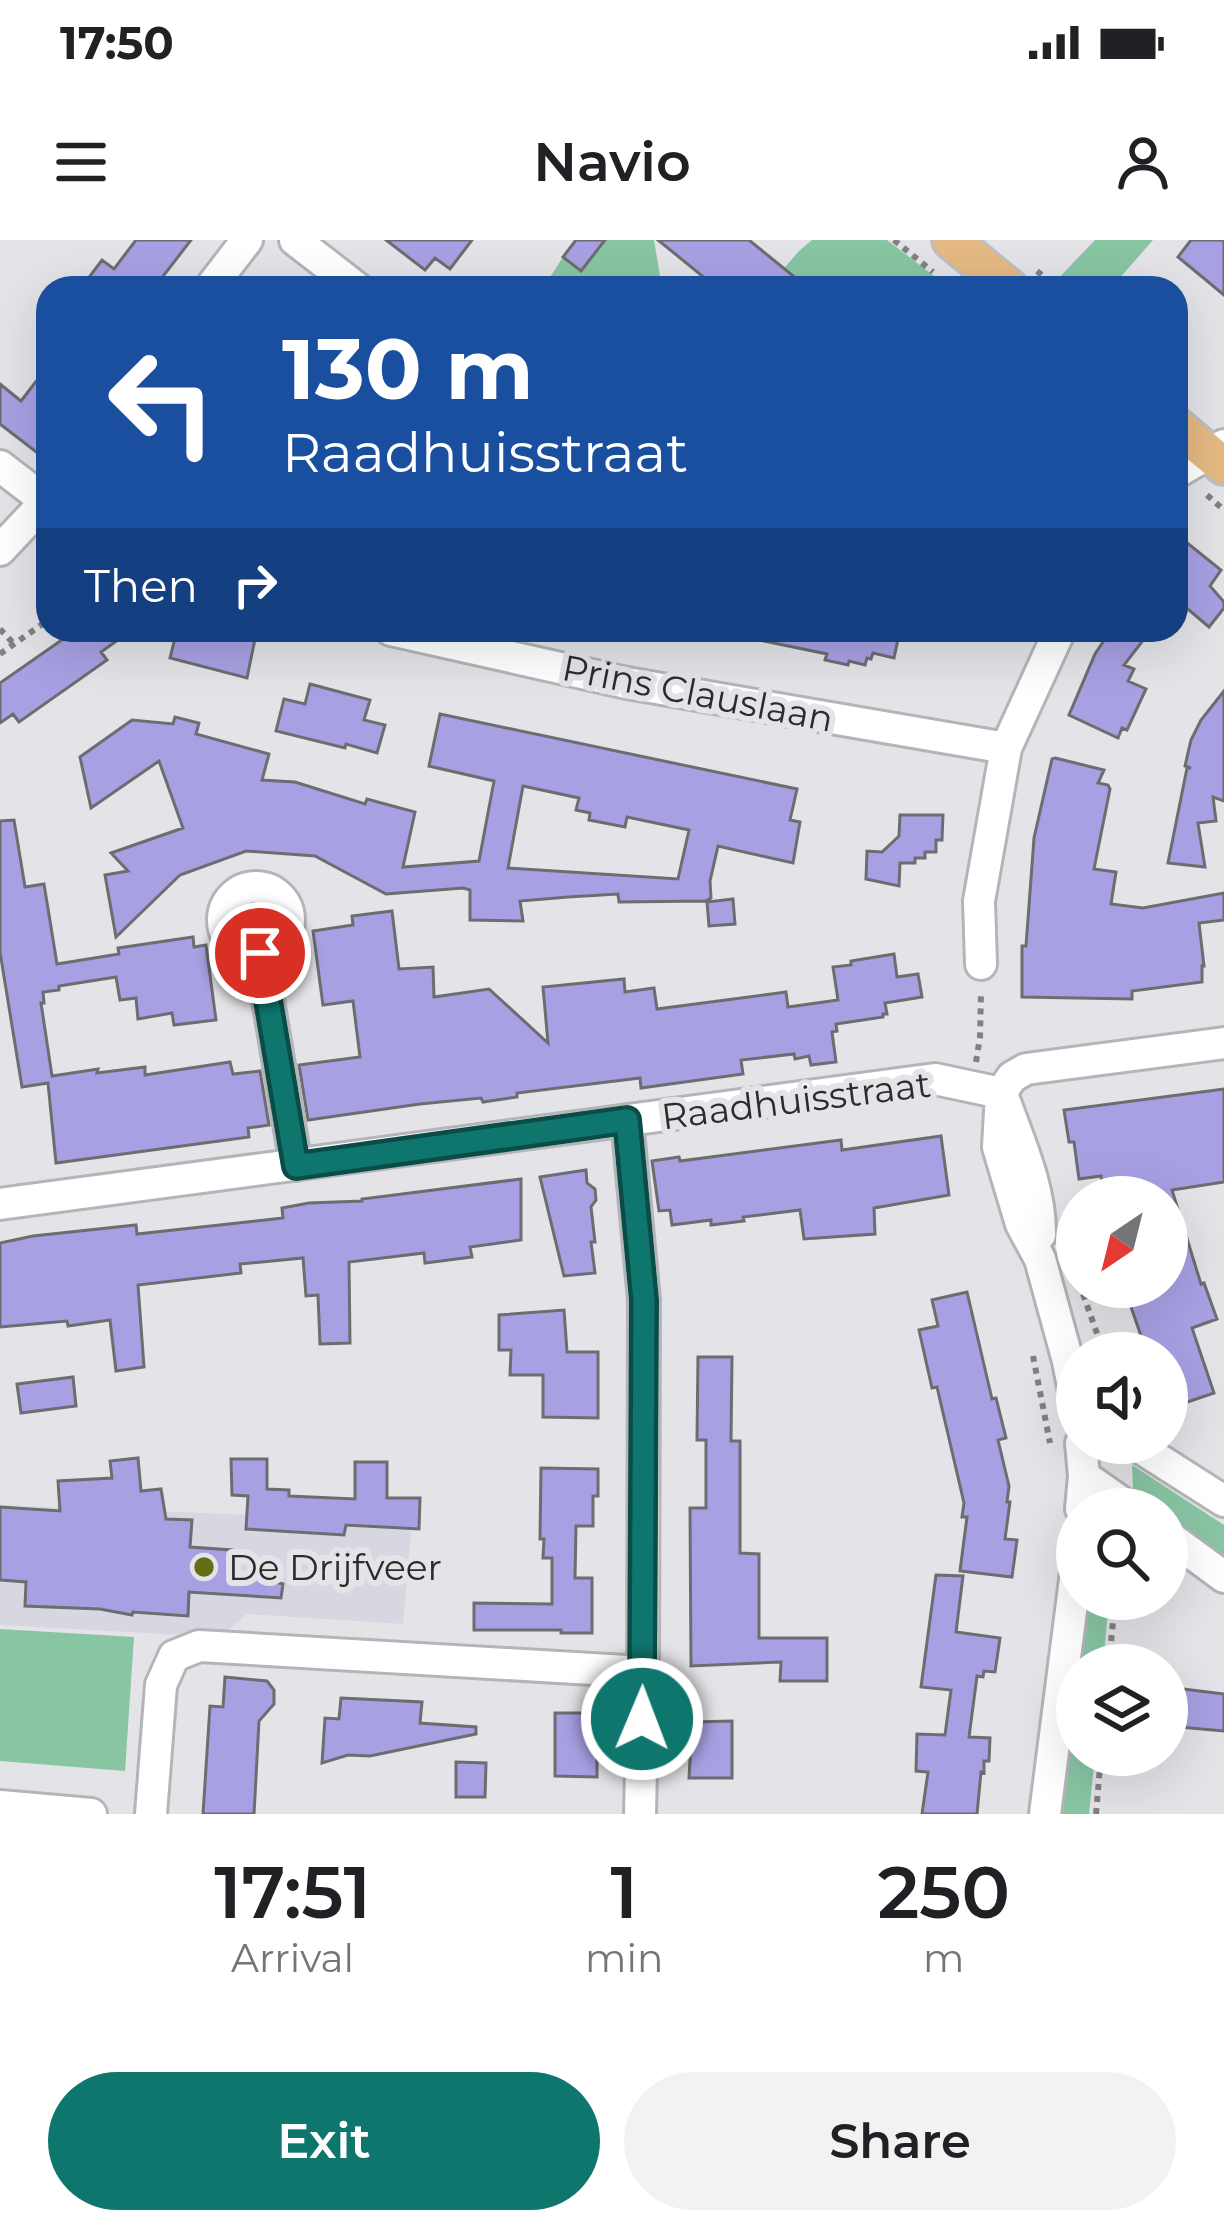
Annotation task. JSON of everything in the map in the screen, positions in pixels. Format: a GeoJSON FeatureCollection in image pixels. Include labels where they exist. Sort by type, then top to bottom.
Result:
{"type":"FeatureCollection","features":[{"type":"Feature","properties":{"kind":"main road"},"geometry":{"type":"LineString","coordinates":[[951,240],[994,276]]}},
{"type":"Feature","properties":{"kind":"main road"},"geometry":{"type":"LineString","coordinates":[[1188,434],[1219,455]]}},
{"type":"Feature","properties":{"kind":"street"},"geometry":{"type":"LineString","coordinates":[[219,276],[247,240]]}},
{"type":"Feature","properties":{"kind":"street"},"geometry":{"type":"LineString","coordinates":[[295,240],[342,276]]}},
{"type":"Feature","properties":{"kind":"street"},"geometry":{"type":"LineString","coordinates":[[1188,468],[1219,455]]}},
{"type":"Feature","properties":{"kind":"street"},"geometry":{"type":"LineString","coordinates":[[0,466],[36,493]]}},
{"type":"Feature","properties":{"kind":"street"},"geometry":{"type":"LineString","coordinates":[[0,550],[36,512]]}},
{"type":"Feature","properties":{"kind":"street","name":"Prins Clauslaan"},"geometry":{"type":"LineString","coordinates":[[445,642],[627,682],[1006,748]]}},
{"type":"Feature","properties":{"kind":"street"},"geometry":{"type":"LineString","coordinates":[[981,964],[979,901],[1006,748],[1055,642]]}},
{"type":"Feature","properties":{"kind":"street"},"geometry":{"type":"LineString","coordinates":[[260,953],[296,1166]]}},
{"type":"Feature","properties":{"kind":"street"},"geometry":{"type":"LineString","coordinates":[[1060,1332],[1040,1258],[1040,1220],[1019,1141],[987,1090],[1026,1070],[1224,1043]]}},
{"type":"Feature","properties":{"kind":"street","name":"Raadhuisstraat"},"geometry":{"type":"LineString","coordinates":[[0,1204],[935,1079],[987,1090]]}},
{"type":"Feature","properties":{"kind":"street"},"geometry":{"type":"LineString","coordinates":[[627,1120],[644,1300],[640,1814]]}},
{"type":"Feature","properties":{"kind":"street"},"geometry":{"type":"LineString","coordinates":[[1083,1464],[1083,1488]]}},
{"type":"Feature","properties":{"kind":"street"},"geometry":{"type":"LineString","coordinates":[[1166,1464],[1224,1501]]}},
{"type":"Feature","properties":{"kind":"street"},"geometry":{"type":"LineString","coordinates":[[1084,1476],[1101,1488]]}},
{"type":"Feature","properties":{"kind":"street"},"geometry":{"type":"LineString","coordinates":[[1188,1550],[1224,1577]]}},
{"type":"Feature","properties":{"kind":"street"},"geometry":{"type":"LineString","coordinates":[[1045,1814],[1070,1620]]}},
{"type":"Feature","properties":{"kind":"street"},"geometry":{"type":"LineString","coordinates":[[151,1814],[161,1685],[174,1656],[199,1646],[643,1672]]}},
{"type":"Feature","properties":{"kind":"street"},"geometry":{"type":"LineString","coordinates":[[0,1806],[91,1814]]}},
{"type":"Feature","properties":{"kind":"path"},"geometry":{"type":"LineString","coordinates":[[894,240],[938,276]]}},
{"type":"Feature","properties":{"kind":"path"},"geometry":{"type":"LineString","coordinates":[[0,654],[36,628]]}},
{"type":"Feature","properties":{"kind":"path"},"geometry":{"type":"LineString","coordinates":[[0,629],[14,644]]}},
{"type":"Feature","properties":{"kind":"path"},"geometry":{"type":"LineString","coordinates":[[981,964],[980,1037],[987,1090]]}},
{"type":"Feature","properties":{"kind":"path"},"geometry":{"type":"LineString","coordinates":[[1033,1355],[1052,1454]]}},
{"type":"Feature","properties":{"kind":"path"},"geometry":{"type":"LineString","coordinates":[[1096,1814],[1099,1776]]}},
{"type":"Feature","properties":{"kind":"shaded area","name":"De Drijfveer"},"geometry":{"type":"Polygon","coordinates":[[[0,1505],[412,1521],[403,1624],[247,1614],[220,1637],[0,1625],[0,1505]]]}},
{"type":"Feature","properties":{"kind":"green space"},"geometry":{"type":"Polygon","coordinates":[[[574,240],[654,240],[660,276],[551,276],[574,240]]]}},
{"type":"Feature","properties":{"kind":"green space"},"geometry":{"type":"Polygon","coordinates":[[[812,240],[887,240],[934,276],[777,276],[812,240]]]}},
{"type":"Feature","properties":{"kind":"green space"},"geometry":{"type":"Polygon","coordinates":[[[1095,240],[1153,240],[1122,276],[1060,276],[1095,240]]]}},
{"type":"Feature","properties":{"kind":"green space"},"geometry":{"type":"Polygon","coordinates":[[[1132,1465],[1167,1488],[1133,1488],[1132,1465]]]}},
{"type":"Feature","properties":{"kind":"green space"},"geometry":{"type":"Polygon","coordinates":[[[1188,1502],[1224,1525],[1224,1556],[1188,1531],[1188,1502]]]}},
{"type":"Feature","properties":{"kind":"green space"},"geometry":{"type":"Polygon","coordinates":[[[1082,1620],[1107,1620],[1105,1644],[1079,1644],[1082,1620]]]}},
{"type":"Feature","properties":{"kind":"green space"},"geometry":{"type":"Polygon","coordinates":[[[0,1629],[134,1637],[125,1771],[0,1761],[0,1629]]]}},
{"type":"Feature","properties":{"kind":"green space"},"geometry":{"type":"Polygon","coordinates":[[[1062,1776],[1093,1776],[1089,1814],[1057,1814],[1062,1776]]]}},
{"type":"Feature","properties":{"kind":"building"},"geometry":{"type":"Polygon","coordinates":[[[136,240],[191,240],[163,276],[90,276],[102,260],[114,269],[136,240]]]}},
{"type":"Feature","properties":{"kind":"building"},"geometry":{"type":"Polygon","coordinates":[[[386,240],[472,240],[450,269],[435,258],[425,270],[386,240]]]}},
{"type":"Feature","properties":{"kind":"building"},"geometry":{"type":"Polygon","coordinates":[[[576,240],[605,240],[581,271],[563,257],[576,240]]]}},
{"type":"Feature","properties":{"kind":"building"},"geometry":{"type":"Polygon","coordinates":[[[658,240],[749,240],[793,276],[702,276],[658,240]]]}},
{"type":"Feature","properties":{"kind":"building"},"geometry":{"type":"Polygon","coordinates":[[[1191,240],[1224,240],[1224,295],[1178,257],[1191,240]]]}},
{"type":"Feature","properties":{"kind":"building"},"geometry":{"type":"Polygon","coordinates":[[[36,382],[36,452],[0,424],[0,384],[21,401],[36,382]]]}},
{"type":"Feature","properties":{"kind":"building"},"geometry":{"type":"Polygon","coordinates":[[[1188,544],[1221,570],[1210,586],[1224,608],[1209,627],[1188,609],[1188,544]]]}},
{"type":"Feature","properties":{"kind":"building"},"geometry":{"type":"Polygon","coordinates":[[[59,642],[115,642],[101,652],[107,660],[19,722],[13,714],[0,723],[0,683],[59,642]]]}},
{"type":"Feature","properties":{"kind":"building"},"geometry":{"type":"Polygon","coordinates":[[[174,642],[254,642],[247,678],[170,658],[174,642]]]}},
{"type":"Feature","properties":{"kind":"building"},"geometry":{"type":"Polygon","coordinates":[[[769,642],[897,642],[894,658],[873,653],[865,665],[825,660],[827,654],[769,642]]]}},
{"type":"Feature","properties":{"kind":"building"},"geometry":{"type":"Polygon","coordinates":[[[1103,642],[1142,642],[1124,665],[1134,669],[1128,681],[1146,689],[1127,730],[1122,728],[1118,738],[1069,715],[1103,642]]]}},
{"type":"Feature","properties":{"kind":"building"},"geometry":{"type":"Polygon","coordinates":[[[310,684],[370,700],[364,720],[385,725],[377,753],[276,731],[284,699],[305,704],[310,684]]]}},
{"type":"Feature","properties":{"kind":"building"},"geometry":{"type":"Polygon","coordinates":[[[1224,691],[1224,801],[1213,797],[1216,821],[1198,823],[1205,867],[1168,863],[1187,768],[1191,768],[1185,766],[1191,740],[1224,691]]]}},
{"type":"Feature","properties":{"kind":"building"},"geometry":{"type":"Polygon","coordinates":[[[440,714],[797,789],[790,820],[800,822],[793,863],[718,846],[711,898],[706,901],[619,902],[618,894],[568,897],[520,901],[523,921],[470,920],[470,890],[386,894],[315,856],[246,851],[180,875],[116,937],[105,875],[128,871],[111,853],[183,828],[159,761],[91,808],[80,757],[132,720],[173,724],[175,717],[199,723],[196,734],[269,754],[262,780],[295,782],[365,804],[367,799],[415,812],[403,867],[479,861],[494,781],[429,766],[440,714]],[[523,786],[508,868],[678,879],[689,830],[627,817],[625,827],[589,820],[590,813],[576,810],[579,798],[523,786]]]}},
{"type":"Feature","properties":{"kind":"building"},"geometry":{"type":"Polygon","coordinates":[[[1055,758],[1104,770],[1098,783],[1110,789],[1094,869],[1116,872],[1111,904],[1143,908],[1224,893],[1224,920],[1199,923],[1202,982],[1132,991],[1132,999],[1022,997],[1022,946],[1026,946],[1034,838],[1055,758]]]}},
{"type":"Feature","properties":{"kind":"building"},"geometry":{"type":"Polygon","coordinates":[[[900,815],[943,815],[942,840],[936,840],[936,852],[925,852],[925,858],[915,858],[915,863],[900,863],[899,886],[866,879],[867,851],[882,852],[899,836],[900,815]]]}},
{"type":"Feature","properties":{"kind":"building"},"geometry":{"type":"Polygon","coordinates":[[[14,820],[25,887],[44,884],[57,964],[119,954],[118,948],[193,937],[194,947],[206,945],[216,1020],[174,1025],[172,1013],[138,1019],[136,998],[120,1000],[116,977],[43,992],[52,1076],[145,1067],[145,1075],[230,1062],[233,1074],[260,1071],[269,1125],[248,1128],[249,1137],[56,1163],[48,1083],[22,1087],[0,952],[0,821],[14,820]]]}},
{"type":"Feature","properties":{"kind":"building"},"geometry":{"type":"Polygon","coordinates":[[[733,899],[735,924],[709,926],[707,902],[733,899]]]}},
{"type":"Feature","properties":{"kind":"building"},"geometry":{"type":"Polygon","coordinates":[[[392,911],[399,969],[433,967],[434,997],[489,989],[548,1043],[543,987],[624,979],[625,992],[654,988],[657,1009],[786,992],[788,1007],[838,1000],[833,967],[894,954],[897,977],[918,974],[922,997],[885,1003],[883,1017],[836,1024],[837,1031],[832,1032],[836,1062],[811,1065],[809,1056],[795,1059],[794,1054],[741,1060],[743,1074],[641,1088],[640,1078],[517,1093],[517,1097],[483,1102],[481,1098],[420,1104],[308,1120],[299,1065],[360,1057],[353,1001],[323,1005],[313,931],[353,925],[352,916],[392,911]]]}},
{"type":"Feature","properties":{"kind":"building"},"geometry":{"type":"Polygon","coordinates":[[[1224,1089],[1224,1182],[1188,1188],[1188,1176],[1079,1176],[1064,1110],[1224,1089]]]}},
{"type":"Feature","properties":{"kind":"building"},"geometry":{"type":"Polygon","coordinates":[[[941,1136],[949,1195],[874,1208],[875,1234],[804,1239],[800,1210],[711,1225],[711,1220],[672,1225],[670,1210],[659,1211],[652,1161],[841,1140],[842,1150],[941,1136]]]}},
{"type":"Feature","properties":{"kind":"building"},"geometry":{"type":"Polygon","coordinates":[[[586,1170],[596,1200],[591,1207],[595,1273],[564,1276],[540,1177],[586,1170]]]}},
{"type":"Feature","properties":{"kind":"building"},"geometry":{"type":"Polygon","coordinates":[[[521,1179],[521,1240],[470,1247],[472,1257],[425,1263],[424,1253],[349,1262],[350,1343],[320,1344],[318,1295],[306,1296],[303,1258],[240,1264],[241,1273],[138,1285],[144,1367],[116,1371],[110,1320],[0,1327],[0,1243],[136,1225],[137,1234],[283,1218],[282,1208],[309,1203],[362,1201],[521,1179]]]}},
{"type":"Feature","properties":{"kind":"building"},"geometry":{"type":"Polygon","coordinates":[[[1188,1242],[1217,1319],[1192,1328],[1214,1393],[1188,1402],[1188,1332],[1140,1332],[1131,1308],[1188,1308],[1188,1242]]]}},
{"type":"Feature","properties":{"kind":"building"},"geometry":{"type":"Polygon","coordinates":[[[967,1292],[1006,1438],[998,1440],[1009,1486],[1005,1539],[1017,1540],[1012,1577],[960,1571],[967,1517],[962,1517],[964,1503],[919,1330],[938,1326],[932,1300],[967,1292]]]}},
{"type":"Feature","properties":{"kind":"building"},"geometry":{"type":"Polygon","coordinates":[[[564,1310],[567,1352],[598,1352],[598,1418],[543,1417],[543,1375],[510,1375],[511,1350],[499,1350],[499,1315],[564,1310]]]}},
{"type":"Feature","properties":{"kind":"building"},"geometry":{"type":"Polygon","coordinates":[[[698,1357],[732,1357],[731,1441],[740,1441],[740,1553],[759,1554],[759,1638],[827,1638],[827,1681],[780,1681],[781,1662],[691,1666],[690,1508],[706,1508],[706,1440],[697,1440],[698,1357]]]}},
{"type":"Feature","properties":{"kind":"building"},"geometry":{"type":"Polygon","coordinates":[[[73,1377],[76,1406],[21,1413],[17,1384],[73,1377]]]}},
{"type":"Feature","properties":{"kind":"building"},"geometry":{"type":"Polygon","coordinates":[[[138,1458],[141,1491],[161,1489],[166,1519],[192,1520],[190,1547],[232,1550],[231,1572],[283,1584],[281,1598],[189,1592],[188,1616],[25,1606],[26,1582],[0,1580],[0,1507],[60,1511],[58,1481],[112,1478],[110,1461],[138,1458]]]}},
{"type":"Feature","properties":{"kind":"building"},"geometry":{"type":"Polygon","coordinates":[[[231,1459],[267,1459],[267,1489],[289,1490],[289,1496],[355,1499],[355,1462],[387,1462],[387,1498],[420,1498],[419,1529],[346,1525],[344,1535],[246,1529],[248,1496],[232,1495],[231,1459]]]}},
{"type":"Feature","properties":{"kind":"building"},"geometry":{"type":"Polygon","coordinates":[[[541,1468],[598,1469],[593,1526],[576,1526],[575,1578],[592,1578],[592,1633],[474,1630],[474,1603],[552,1604],[552,1558],[543,1558],[544,1539],[540,1539],[541,1468]]]}},
{"type":"Feature","properties":{"kind":"building"},"geometry":{"type":"Polygon","coordinates":[[[936,1575],[963,1576],[956,1632],[1000,1638],[995,1672],[977,1676],[969,1737],[990,1738],[977,1814],[922,1814],[928,1772],[916,1771],[917,1734],[945,1735],[951,1690],[921,1687],[936,1575]]]}},
{"type":"Feature","properties":{"kind":"building"},"geometry":{"type":"Polygon","coordinates":[[[225,1677],[267,1681],[274,1690],[274,1704],[259,1721],[254,1814],[203,1814],[210,1706],[223,1707],[225,1677]]]}},
{"type":"Feature","properties":{"kind":"building"},"geometry":{"type":"Polygon","coordinates":[[[1188,1690],[1224,1694],[1224,1731],[1188,1728],[1188,1690]]]}},
{"type":"Feature","properties":{"kind":"building"},"geometry":{"type":"Polygon","coordinates":[[[341,1698],[422,1702],[420,1723],[476,1727],[476,1734],[322,1763],[325,1718],[339,1719],[341,1698]]]}},
{"type":"Feature","properties":{"kind":"building"},"geometry":{"type":"Polygon","coordinates":[[[555,1713],[597,1713],[597,1777],[555,1776],[555,1713]]]}},
{"type":"Feature","properties":{"kind":"building"},"geometry":{"type":"Polygon","coordinates":[[[732,1721],[732,1778],[689,1778],[692,1722],[732,1721]]]}},
{"type":"Feature","properties":{"kind":"building"},"geometry":{"type":"Polygon","coordinates":[[[456,1762],[486,1763],[485,1797],[456,1797],[456,1762]]]}},
{"type":"Feature","properties":{"kind":"place","name":"De Drijfveer"},"geometry":{"type":"Point","coordinates":[204,1567]}},
{"type":"Feature","properties":{"kind":"route"},"geometry":{"type":"LineString","coordinates":[[260,953],[296,1166],[627,1120],[644,1300],[642,1719]]}}]}
